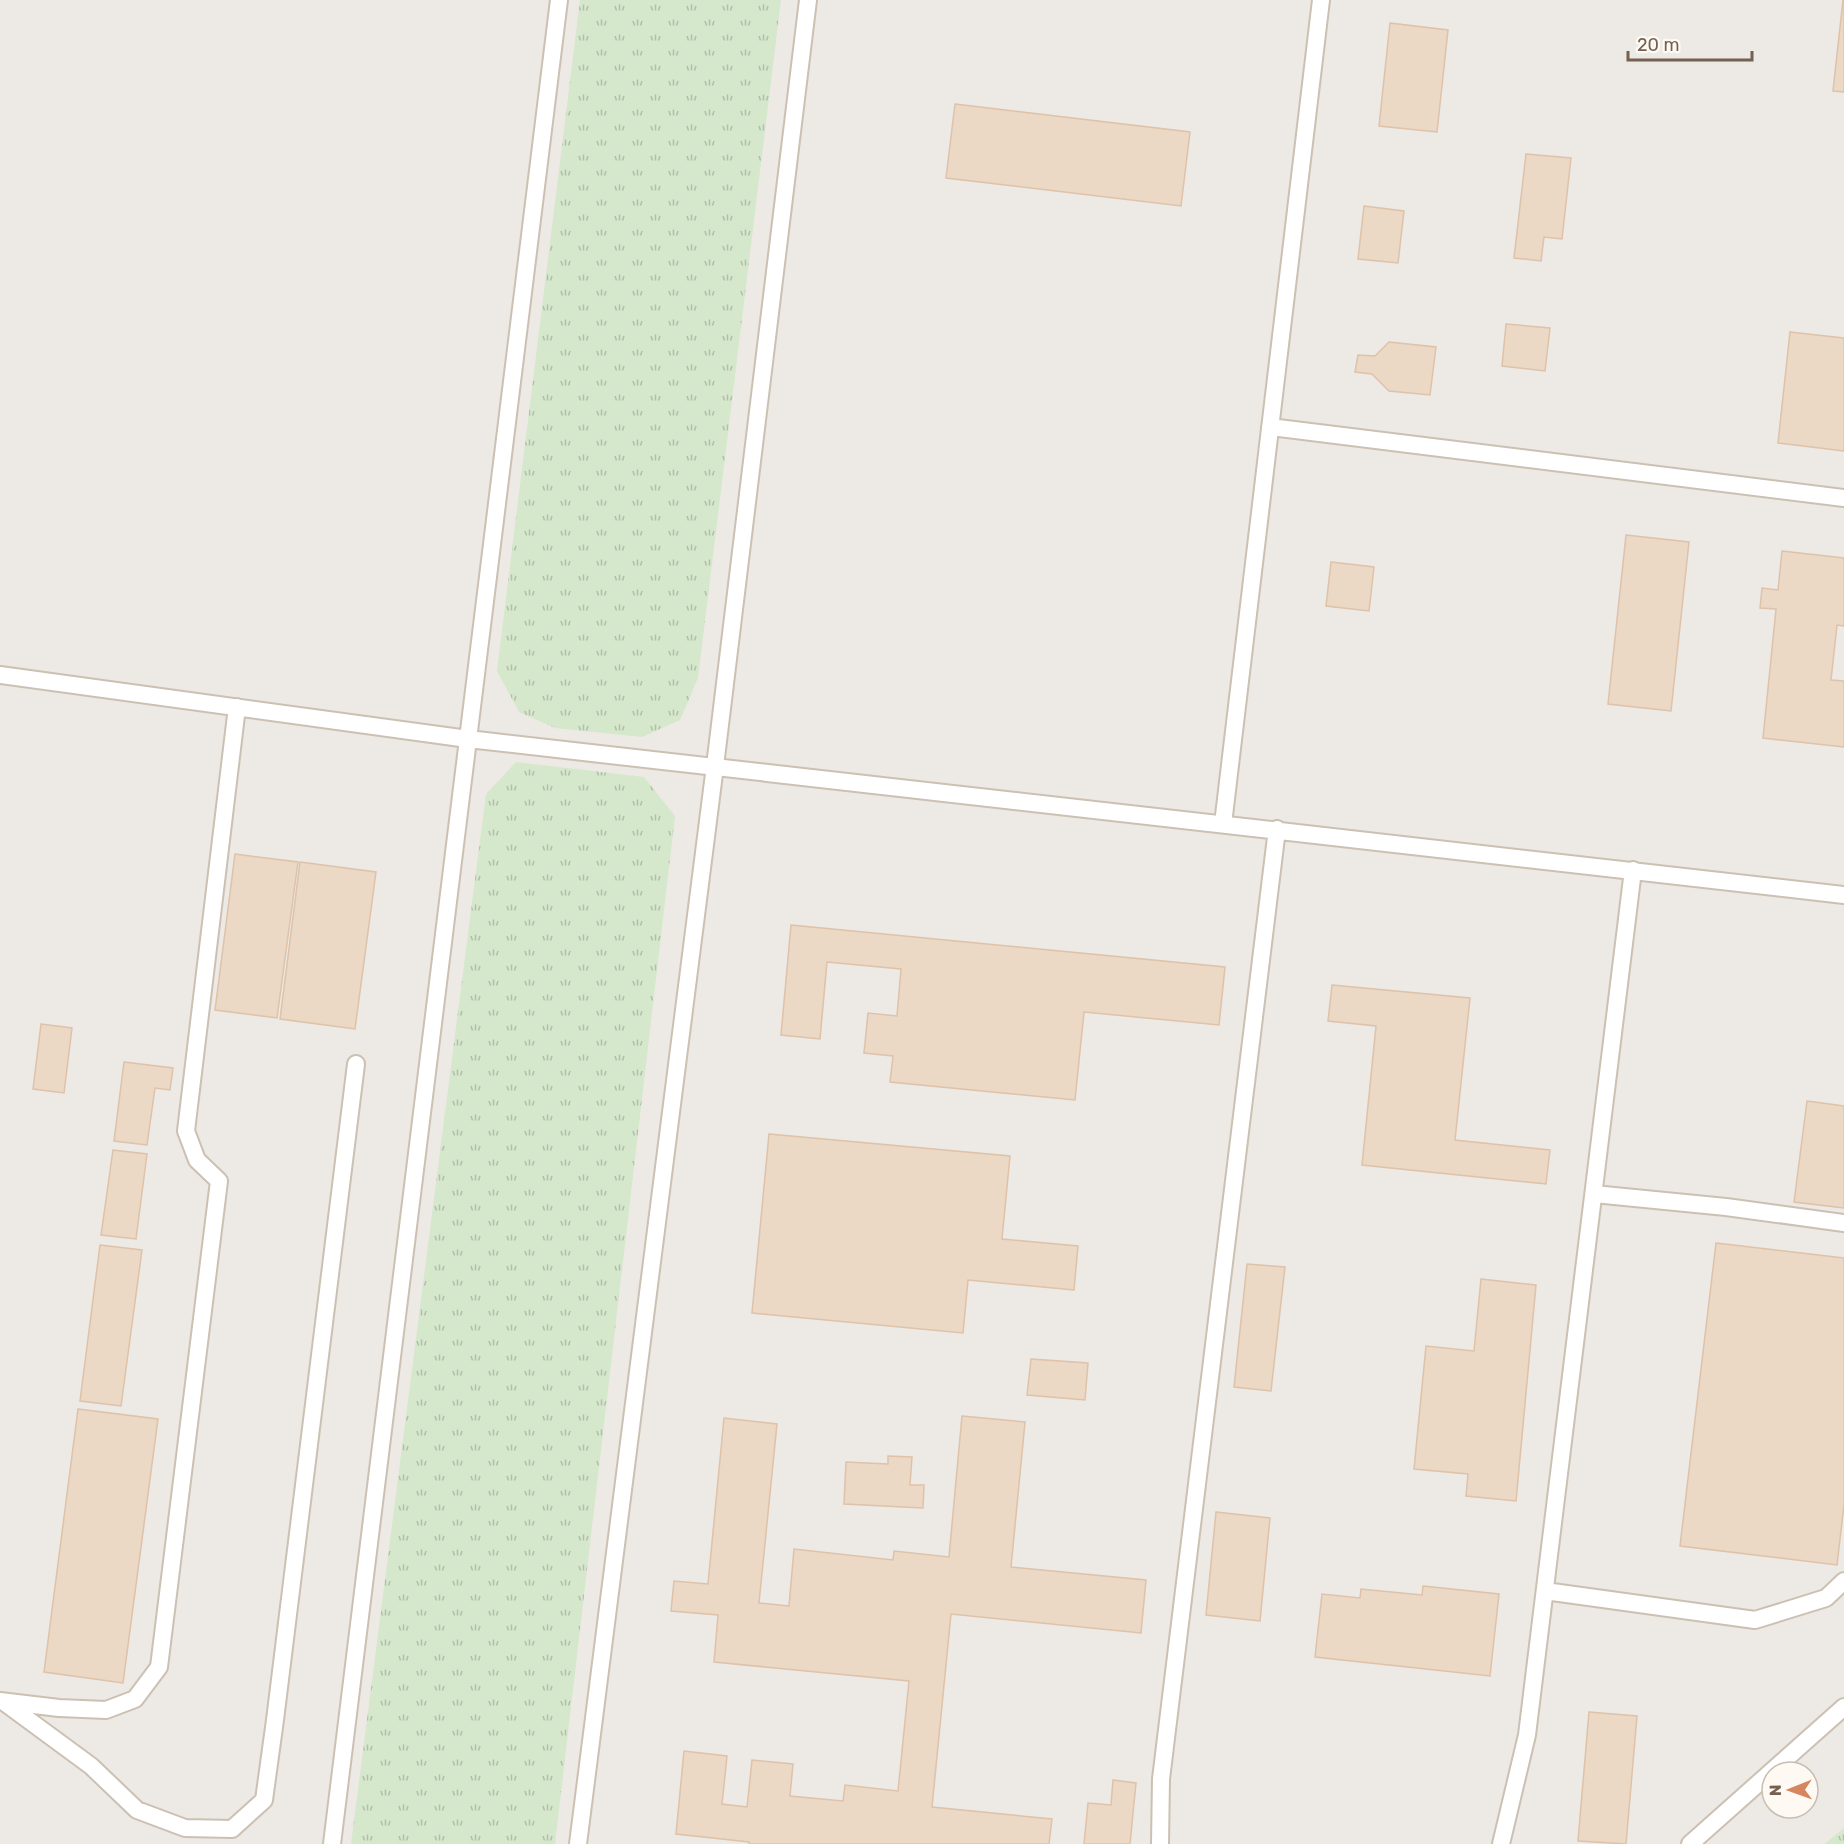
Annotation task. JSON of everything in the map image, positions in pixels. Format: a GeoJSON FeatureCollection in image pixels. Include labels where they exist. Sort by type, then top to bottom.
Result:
{"type":"FeatureCollection","features":[{"type":"Feature","properties":{"kind":"lane"},"geometry":{"type":"LineString","coordinates":[[332,1844],[559,0]]}},
{"type":"Feature","properties":{"kind":"lane"},"geometry":{"type":"LineString","coordinates":[[578,1844],[715,766],[808,0]]}},
{"type":"Feature","properties":{"kind":"lane"},"geometry":{"type":"LineString","coordinates":[[1223,824],[1320,0]]}},
{"type":"Feature","properties":{"kind":"lane"},"geometry":{"type":"LineString","coordinates":[[1270,427],[1844,498]]}},
{"type":"Feature","properties":{"kind":"lane"},"geometry":{"type":"LineString","coordinates":[[0,675],[468,739],[1844,895]]}},
{"type":"Feature","properties":{"kind":"lane"},"geometry":{"type":"LineString","coordinates":[[2,1701],[58,1708],[106,1710],[135,1699],[159,1667],[219,1181],[197,1160],[186,1131],[237,707]]}},
{"type":"Feature","properties":{"kind":"lane"},"geometry":{"type":"LineString","coordinates":[[1160,1844],[1161,1779],[1277,830]]}},
{"type":"Feature","properties":{"kind":"lane"},"geometry":{"type":"LineString","coordinates":[[1501,1844],[1527,1735],[1633,870]]}},
{"type":"Feature","properties":{"kind":"lane"},"geometry":{"type":"LineString","coordinates":[[2,1701],[92,1766],[137,1810],[185,1828],[232,1829],[264,1800],[356,1064]]}},
{"type":"Feature","properties":{"kind":"lane"},"geometry":{"type":"LineString","coordinates":[[1594,1194],[1726,1207],[1844,1224]]}},
{"type":"Feature","properties":{"kind":"lane"},"geometry":{"type":"LineString","coordinates":[[1545,1591],[1755,1620],[1826,1598],[1844,1581]]}},
{"type":"Feature","properties":{"kind":"lane"},"geometry":{"type":"LineString","coordinates":[[1690,1844],[1844,1707]]}},
{"type":"Feature","properties":{"kind":"shaded area"},"geometry":{"type":"Polygon","coordinates":[[[0,0],[1844,0],[1844,1828],[1824,1844],[0,1844],[0,0]]]}},
{"type":"Feature","properties":{"kind":"green space"},"geometry":{"type":"Polygon","coordinates":[[[580,0],[781,0],[698,678],[680,720],[642,737],[555,728],[519,712],[497,671],[580,0]]]}},
{"type":"Feature","properties":{"kind":"green space"},"geometry":{"type":"Polygon","coordinates":[[[516,762],[644,777],[675,816],[555,1844],[351,1844],[486,794],[516,762]]]}},
{"type":"Feature","properties":{"kind":"green space"},"geometry":{"type":"Polygon","coordinates":[[[1844,1828],[1844,1844],[1824,1844],[1844,1828]]]}},
{"type":"Feature","properties":{"kind":"building"},"geometry":{"type":"Polygon","coordinates":[[[1844,0],[1844,92],[1833,91],[1844,0]]]}},
{"type":"Feature","properties":{"kind":"building"},"geometry":{"type":"Polygon","coordinates":[[[1390,23],[1448,30],[1437,132],[1379,126],[1390,23]]]}},
{"type":"Feature","properties":{"kind":"building"},"geometry":{"type":"Polygon","coordinates":[[[955,104],[1190,132],[1181,206],[946,178],[955,104]]]}},
{"type":"Feature","properties":{"kind":"building"},"geometry":{"type":"Polygon","coordinates":[[[1526,154],[1571,158],[1562,239],[1544,237],[1541,261],[1514,258],[1526,154]]]}},
{"type":"Feature","properties":{"kind":"building"},"geometry":{"type":"Polygon","coordinates":[[[1364,206],[1404,211],[1398,263],[1358,259],[1364,206]]]}},
{"type":"Feature","properties":{"kind":"building"},"geometry":{"type":"Polygon","coordinates":[[[1506,324],[1550,328],[1545,371],[1502,366],[1506,324]]]}},
{"type":"Feature","properties":{"kind":"building"},"geometry":{"type":"Polygon","coordinates":[[[1790,332],[1844,338],[1844,451],[1778,443],[1790,332]]]}},
{"type":"Feature","properties":{"kind":"building"},"geometry":{"type":"Polygon","coordinates":[[[1389,342],[1436,347],[1430,395],[1389,391],[1372,374],[1355,372],[1358,355],[1375,356],[1389,342]]]}},
{"type":"Feature","properties":{"kind":"building"},"geometry":{"type":"Polygon","coordinates":[[[1626,535],[1689,542],[1671,711],[1608,704],[1626,535]]]}},
{"type":"Feature","properties":{"kind":"building"},"geometry":{"type":"Polygon","coordinates":[[[1782,551],[1844,558],[1844,626],[1837,625],[1831,680],[1844,681],[1844,747],[1763,738],[1776,609],[1760,608],[1762,588],[1778,590],[1782,551]]]}},
{"type":"Feature","properties":{"kind":"building"},"geometry":{"type":"Polygon","coordinates":[[[1331,562],[1374,567],[1369,611],[1326,606],[1331,562]]]}},
{"type":"Feature","properties":{"kind":"building"},"geometry":{"type":"Polygon","coordinates":[[[235,854],[298,862],[277,1018],[215,1010],[235,854]]]}},
{"type":"Feature","properties":{"kind":"building"},"geometry":{"type":"Polygon","coordinates":[[[300,862],[376,872],[355,1029],[280,1019],[300,862]]]}},
{"type":"Feature","properties":{"kind":"building"},"geometry":{"type":"Polygon","coordinates":[[[791,925],[1225,967],[1219,1025],[1084,1012],[1075,1100],[890,1082],[893,1056],[864,1053],[868,1013],[897,1016],[901,969],[827,962],[820,1039],[781,1035],[791,925]]]}},
{"type":"Feature","properties":{"kind":"building"},"geometry":{"type":"Polygon","coordinates":[[[1332,985],[1470,998],[1455,1140],[1550,1150],[1546,1184],[1362,1165],[1376,1026],[1328,1021],[1332,985]]]}},
{"type":"Feature","properties":{"kind":"building"},"geometry":{"type":"Polygon","coordinates":[[[41,1024],[72,1028],[64,1093],[33,1089],[41,1024]]]}},
{"type":"Feature","properties":{"kind":"building"},"geometry":{"type":"Polygon","coordinates":[[[124,1062],[173,1068],[170,1090],[155,1088],[147,1145],[114,1141],[124,1062]]]}},
{"type":"Feature","properties":{"kind":"building"},"geometry":{"type":"Polygon","coordinates":[[[1807,1101],[1844,1106],[1844,1208],[1794,1202],[1807,1101]]]}},
{"type":"Feature","properties":{"kind":"building"},"geometry":{"type":"Polygon","coordinates":[[[769,1134],[1010,1156],[1002,1239],[1078,1246],[1074,1290],[968,1280],[963,1333],[752,1313],[769,1134]]]}},
{"type":"Feature","properties":{"kind":"building"},"geometry":{"type":"Polygon","coordinates":[[[113,1150],[147,1154],[136,1239],[101,1235],[113,1150]]]}},
{"type":"Feature","properties":{"kind":"building"},"geometry":{"type":"Polygon","coordinates":[[[1716,1243],[1844,1258],[1844,1505],[1837,1565],[1680,1546],[1716,1243]]]}},
{"type":"Feature","properties":{"kind":"building"},"geometry":{"type":"Polygon","coordinates":[[[100,1245],[142,1250],[121,1406],[80,1401],[100,1245]]]}},
{"type":"Feature","properties":{"kind":"building"},"geometry":{"type":"Polygon","coordinates":[[[1247,1264],[1285,1267],[1271,1391],[1234,1387],[1247,1264]]]}},
{"type":"Feature","properties":{"kind":"building"},"geometry":{"type":"Polygon","coordinates":[[[1481,1279],[1536,1285],[1516,1501],[1466,1496],[1468,1474],[1414,1469],[1426,1346],[1474,1351],[1481,1279]]]}},
{"type":"Feature","properties":{"kind":"building"},"geometry":{"type":"Polygon","coordinates":[[[1031,1359],[1088,1363],[1085,1400],[1027,1395],[1031,1359]]]}},
{"type":"Feature","properties":{"kind":"building"},"geometry":{"type":"Polygon","coordinates":[[[78,1409],[158,1419],[123,1683],[44,1672],[78,1409]]]}},
{"type":"Feature","properties":{"kind":"building"},"geometry":{"type":"Polygon","coordinates":[[[962,1416],[1025,1422],[1011,1567],[1146,1580],[1141,1633],[951,1614],[932,1807],[1052,1819],[1049,1844],[749,1844],[749,1842],[676,1834],[684,1751],[727,1756],[722,1804],[747,1807],[752,1760],[793,1764],[790,1796],[843,1801],[845,1785],[898,1791],[909,1681],[714,1662],[718,1615],[671,1611],[674,1581],[708,1584],[724,1418],[777,1424],[759,1603],[789,1606],[794,1549],[893,1560],[894,1551],[949,1557],[962,1416]]]}},
{"type":"Feature","properties":{"kind":"building"},"geometry":{"type":"Polygon","coordinates":[[[888,1456],[912,1457],[910,1485],[924,1485],[923,1508],[844,1504],[846,1462],[888,1464],[888,1456]]]}},
{"type":"Feature","properties":{"kind":"building"},"geometry":{"type":"Polygon","coordinates":[[[1216,1512],[1270,1518],[1260,1621],[1206,1615],[1216,1512]]]}},
{"type":"Feature","properties":{"kind":"building"},"geometry":{"type":"Polygon","coordinates":[[[1423,1586],[1499,1594],[1490,1676],[1315,1657],[1322,1594],[1360,1598],[1361,1589],[1422,1595],[1423,1586]]]}},
{"type":"Feature","properties":{"kind":"building"},"geometry":{"type":"Polygon","coordinates":[[[1589,1712],[1637,1716],[1626,1844],[1578,1841],[1589,1712]]]}},
{"type":"Feature","properties":{"kind":"building"},"geometry":{"type":"Polygon","coordinates":[[[1113,1780],[1136,1783],[1130,1844],[1084,1844],[1088,1803],[1111,1805],[1113,1780]]]}}]}
